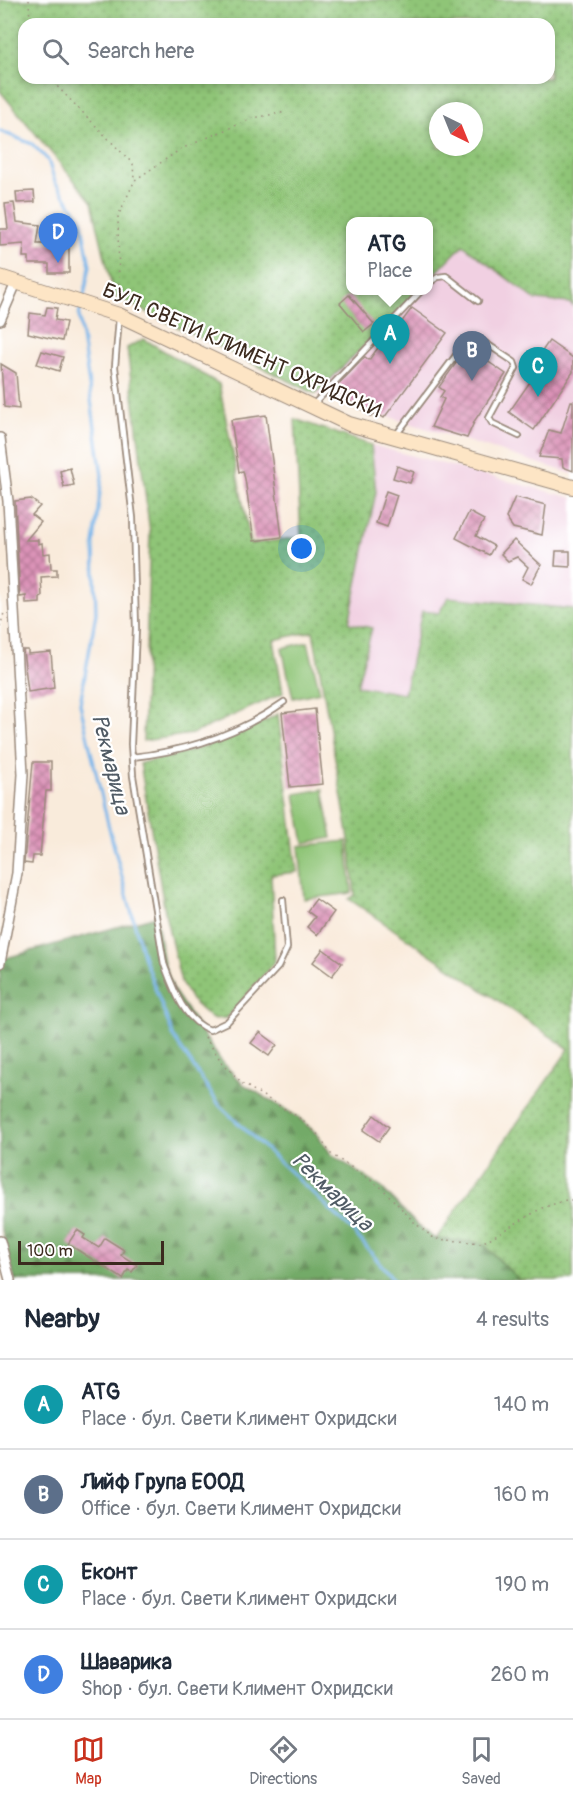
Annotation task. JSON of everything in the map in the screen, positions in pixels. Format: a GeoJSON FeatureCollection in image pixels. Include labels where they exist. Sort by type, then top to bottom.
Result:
{"type":"FeatureCollection","features":[{"type":"Feature","properties":{"kind":"main road","name":"БУЛ. СВЕТИ КЛИМЕНТ ОХРИДСКИ"},"geometry":{"type":"LineString","coordinates":[[0,277],[115,313],[350,424],[573,487]]}},
{"type":"Feature","properties":{"kind":"street"},"geometry":{"type":"LineString","coordinates":[[0,320],[3,302],[16,283]]}},
{"type":"Feature","properties":{"kind":"street"},"geometry":{"type":"LineString","coordinates":[[0,438],[8,501],[23,774],[17,873],[0,963]]}},
{"type":"Feature","properties":{"kind":"street"},"geometry":{"type":"LineString","coordinates":[[0,1241],[10,1280]]}},
{"type":"Feature","properties":{"kind":"lane"},"geometry":{"type":"LineString","coordinates":[[433,280],[446,276],[478,301]]}},
{"type":"Feature","properties":{"kind":"lane"},"geometry":{"type":"LineString","coordinates":[[311,407],[325,389],[418,295]]}},
{"type":"Feature","properties":{"kind":"lane"},"geometry":{"type":"LineString","coordinates":[[115,313],[115,367],[133,518],[136,628],[132,757],[164,964],[174,991],[198,1026],[210,1030],[227,1022],[278,968],[287,948],[283,900]]}},
{"type":"Feature","properties":{"kind":"lane"},"geometry":{"type":"LineString","coordinates":[[394,437],[466,342],[477,338],[514,362],[515,374],[489,418],[492,423],[519,436]]}},
{"type":"Feature","properties":{"kind":"lane"},"geometry":{"type":"LineString","coordinates":[[132,757],[172,752],[256,722],[284,702]]}},
{"type":"Feature","properties":{"kind":"path"},"geometry":{"type":"LineString","coordinates":[[29,0],[30,18]]}},
{"type":"Feature","properties":{"kind":"path"},"geometry":{"type":"LineString","coordinates":[[56,84],[133,164],[135,180]]}},
{"type":"Feature","properties":{"kind":"path"},"geometry":{"type":"LineString","coordinates":[[115,313],[118,216],[135,180],[181,150],[253,118],[286,112]]}},
{"type":"Feature","properties":{"kind":"path"},"geometry":{"type":"LineString","coordinates":[[198,1026],[221,1062],[243,1084],[298,1117],[318,1134],[332,1154],[382,1188],[416,1224],[435,1239],[482,1243],[542,1208],[573,1200]]}},
{"type":"Feature","properties":{"kind":"shaded area"},"geometry":{"type":"Polygon","coordinates":[[[463,245],[536,300],[570,303],[573,306],[573,474],[316,394],[414,295],[433,295],[433,276],[463,245]]]}},
{"type":"Feature","properties":{"kind":"shaded area"},"geometry":{"type":"Polygon","coordinates":[[[371,445],[573,498],[573,609],[439,613],[422,611],[404,694],[356,686],[372,628],[349,623],[376,492],[371,445]]]}},
{"type":"Feature","properties":{"kind":"green space"},"geometry":{"type":"Polygon","coordinates":[[[0,0],[573,0],[573,306],[570,303],[536,300],[463,245],[433,276],[433,217],[346,217],[346,295],[414,295],[316,394],[114,296],[92,202],[0,91],[0,0]]]}},
{"type":"Feature","properties":{"kind":"green space"},"geometry":{"type":"Polygon","coordinates":[[[144,339],[219,384],[251,544],[301,537],[295,419],[371,445],[376,492],[349,623],[372,628],[357,686],[404,694],[422,611],[439,613],[448,597],[573,609],[573,1280],[519,1280],[482,1243],[436,1239],[569,1049],[349,899],[355,895],[349,839],[313,631],[274,640],[283,693],[192,734],[143,741],[150,533],[127,348],[144,339]]]}},
{"type":"Feature","properties":{"kind":"green space"},"geometry":{"type":"Polygon","coordinates":[[[308,642],[320,692],[293,698],[282,648],[308,642]]]}},
{"type":"Feature","properties":{"kind":"green space"},"geometry":{"type":"Polygon","coordinates":[[[278,714],[297,872],[271,875],[275,961],[227,1018],[212,1019],[191,1000],[181,982],[166,918],[140,763],[211,744],[246,731],[278,714]]]}},
{"type":"Feature","properties":{"kind":"green space"},"geometry":{"type":"Polygon","coordinates":[[[323,789],[332,838],[304,843],[295,794],[323,789]]]}},
{"type":"Feature","properties":{"kind":"green space"},"geometry":{"type":"Polygon","coordinates":[[[347,841],[352,893],[304,899],[299,846],[347,841]]]}},
{"type":"Feature","properties":{"kind":"green space"},"geometry":{"type":"Polygon","coordinates":[[[156,916],[164,964],[174,991],[221,1061],[243,1084],[298,1117],[317,1134],[331,1154],[382,1188],[416,1224],[435,1239],[482,1243],[519,1280],[15,1280],[0,1223],[0,964],[2,959],[156,916]]]}},
{"type":"Feature","properties":{"kind":"building"},"geometry":{"type":"Polygon","coordinates":[[[34,191],[35,202],[17,203],[16,192],[34,191]]]}},
{"type":"Feature","properties":{"kind":"building"},"geometry":{"type":"Polygon","coordinates":[[[14,203],[17,222],[40,225],[37,244],[69,244],[69,273],[49,273],[49,264],[29,264],[29,257],[23,257],[24,244],[0,246],[0,229],[8,229],[5,204],[14,203]]]}},
{"type":"Feature","properties":{"kind":"building"},"geometry":{"type":"Polygon","coordinates":[[[349,295],[374,324],[364,332],[340,303],[349,295]]]}},
{"type":"Feature","properties":{"kind":"building"},"geometry":{"type":"Polygon","coordinates":[[[47,307],[57,308],[55,320],[66,322],[62,341],[28,333],[30,313],[45,315],[47,307]]]}},
{"type":"Feature","properties":{"kind":"building"},"geometry":{"type":"Polygon","coordinates":[[[412,308],[447,333],[384,418],[375,412],[371,417],[334,389],[365,357],[369,360],[395,325],[398,327],[412,308]]]}},
{"type":"Feature","properties":{"kind":"building"},"geometry":{"type":"Polygon","coordinates":[[[549,341],[573,358],[573,372],[534,430],[509,412],[544,362],[538,357],[549,341]]]}},
{"type":"Feature","properties":{"kind":"building"},"geometry":{"type":"Polygon","coordinates":[[[471,350],[506,374],[475,420],[467,438],[431,427],[444,399],[440,397],[444,391],[439,387],[459,359],[463,362],[471,350]]]}},
{"type":"Feature","properties":{"kind":"building"},"geometry":{"type":"Polygon","coordinates":[[[42,351],[63,357],[59,371],[37,364],[42,351]]]}},
{"type":"Feature","properties":{"kind":"building"},"geometry":{"type":"Polygon","coordinates":[[[1,364],[16,373],[19,409],[4,407],[1,364]]]}},
{"type":"Feature","properties":{"kind":"building"},"geometry":{"type":"Polygon","coordinates":[[[571,401],[573,401],[573,471],[563,467],[562,459],[539,457],[549,430],[561,433],[571,401]]]}},
{"type":"Feature","properties":{"kind":"building"},"geometry":{"type":"Polygon","coordinates":[[[266,415],[282,537],[254,541],[245,479],[243,471],[239,472],[231,420],[266,415]]]}},
{"type":"Feature","properties":{"kind":"building"},"geometry":{"type":"Polygon","coordinates":[[[397,466],[414,472],[410,483],[393,478],[397,466]]]}},
{"type":"Feature","properties":{"kind":"building"},"geometry":{"type":"Polygon","coordinates":[[[70,468],[74,485],[64,487],[60,471],[70,468]]]}},
{"type":"Feature","properties":{"kind":"building"},"geometry":{"type":"Polygon","coordinates":[[[386,491],[397,495],[387,527],[376,523],[386,491]]]}},
{"type":"Feature","properties":{"kind":"building"},"geometry":{"type":"Polygon","coordinates":[[[515,497],[546,505],[542,535],[513,528],[506,518],[515,497]]]}},
{"type":"Feature","properties":{"kind":"building"},"geometry":{"type":"Polygon","coordinates":[[[31,499],[40,506],[32,515],[41,522],[26,540],[38,540],[38,544],[42,543],[43,554],[50,553],[51,569],[57,569],[57,576],[41,577],[40,603],[26,604],[26,596],[20,597],[15,501],[31,499]]]}},
{"type":"Feature","properties":{"kind":"building"},"geometry":{"type":"Polygon","coordinates":[[[469,512],[484,520],[476,536],[494,546],[489,555],[456,538],[469,512]]]}},
{"type":"Feature","properties":{"kind":"building"},"geometry":{"type":"Polygon","coordinates":[[[514,540],[541,565],[531,584],[522,579],[528,567],[517,557],[508,561],[501,554],[514,540]]]}},
{"type":"Feature","properties":{"kind":"building"},"geometry":{"type":"Polygon","coordinates":[[[556,551],[570,551],[570,567],[555,566],[556,551]]]}},
{"type":"Feature","properties":{"kind":"building"},"geometry":{"type":"Polygon","coordinates":[[[23,650],[28,650],[28,654],[51,652],[54,688],[28,692],[23,650]]]}},
{"type":"Feature","properties":{"kind":"building"},"geometry":{"type":"Polygon","coordinates":[[[315,709],[323,784],[290,787],[282,713],[315,709]]]}},
{"type":"Feature","properties":{"kind":"building"},"geometry":{"type":"Polygon","coordinates":[[[33,762],[51,762],[51,791],[46,791],[40,856],[33,856],[32,864],[24,863],[33,762]]]}},
{"type":"Feature","properties":{"kind":"building"},"geometry":{"type":"Polygon","coordinates":[[[316,899],[334,912],[317,935],[307,927],[315,917],[307,911],[316,899]]]}},
{"type":"Feature","properties":{"kind":"building"},"geometry":{"type":"Polygon","coordinates":[[[323,949],[342,963],[332,976],[313,962],[323,949]]]}},
{"type":"Feature","properties":{"kind":"building"},"geometry":{"type":"Polygon","coordinates":[[[260,1032],[277,1045],[269,1056],[251,1043],[260,1032]]]}},
{"type":"Feature","properties":{"kind":"building"},"geometry":{"type":"Polygon","coordinates":[[[374,1115],[389,1127],[379,1141],[363,1130],[374,1115]]]}},
{"type":"Feature","properties":{"kind":"building"},"geometry":{"type":"Polygon","coordinates":[[[77,1230],[85,1235],[83,1238],[99,1248],[105,1238],[124,1250],[121,1255],[137,1265],[132,1272],[128,1270],[123,1279],[68,1244],[77,1230]]]}},
{"type":"Feature","properties":{"kind":"waterway","name":"Рекмарица"},"geometry":{"type":"LineString","coordinates":[[0,131],[32,144],[48,160],[55,182],[81,219],[90,266],[83,300]]}},
{"type":"Feature","properties":{"kind":"waterway","name":"Рекмарица"},"geometry":{"type":"LineString","coordinates":[[81,306],[79,316],[102,476],[94,543],[96,613],[80,704],[109,828],[144,959],[174,1038],[220,1106],[352,1230],[394,1280]]}},
{"type":"Feature","properties":{"kind":"place","name":"Шаварика"},"geometry":{"type":"Point","coordinates":[58,263]}},
{"type":"Feature","properties":{"kind":"place","name":"ATG"},"geometry":{"type":"Point","coordinates":[390,364]}},
{"type":"Feature","properties":{"kind":"place","name":"Лийф Група ЕООД"},"geometry":{"type":"Point","coordinates":[472,381]}},
{"type":"Feature","properties":{"kind":"place","name":"Еконт"},"geometry":{"type":"Point","coordinates":[538,397]}}]}
